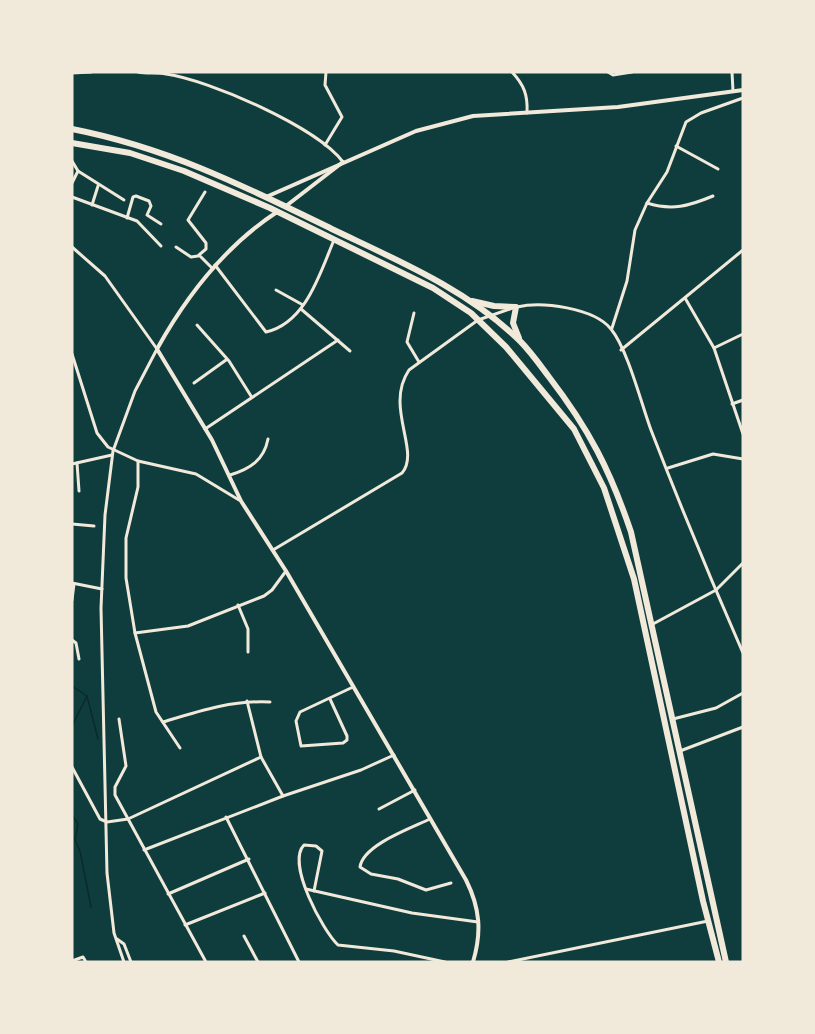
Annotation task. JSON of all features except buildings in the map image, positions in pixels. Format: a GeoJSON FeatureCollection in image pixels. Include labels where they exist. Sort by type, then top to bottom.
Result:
{"type":"FeatureCollection","features":[{"type":"Feature","properties":{"kind":"highway"},"geometry":{"type":"LineString","coordinates":[[72,129],[107,136],[183,159],[425,273],[490,315],[520,341],[581,418],[615,484],[633,541],[726,962]]}},
{"type":"Feature","properties":{"kind":"highway"},"geometry":{"type":"LineString","coordinates":[[72,143],[104,147],[154,160],[270,208],[433,288],[477,320],[506,347],[574,429],[604,488],[634,579],[708,921],[719,962]]}},
{"type":"Feature","properties":{"kind":"highway"},"geometry":{"type":"LineString","coordinates":[[465,298],[494,306],[516,307],[513,323],[520,341]]}},
{"type":"Feature","properties":{"kind":"street"},"geometry":{"type":"LineString","coordinates":[[72,72],[91,72]]}},
{"type":"Feature","properties":{"kind":"street"},"geometry":{"type":"LineString","coordinates":[[138,72],[167,74],[238,97],[325,145],[343,162]]}},
{"type":"Feature","properties":{"kind":"street"},"geometry":{"type":"LineString","coordinates":[[325,145],[342,117],[325,85],[326,72]]}},
{"type":"Feature","properties":{"kind":"street"},"geometry":{"type":"LineString","coordinates":[[512,72],[522,83],[528,98],[527,113]]}},
{"type":"Feature","properties":{"kind":"street"},"geometry":{"type":"LineString","coordinates":[[608,72],[613,75],[632,72]]}},
{"type":"Feature","properties":{"kind":"street"},"geometry":{"type":"LineString","coordinates":[[732,72],[733,91]]}},
{"type":"Feature","properties":{"kind":"street"},"geometry":{"type":"LineString","coordinates":[[265,197],[416,131],[473,116],[618,107],[743,90]]}},
{"type":"Feature","properties":{"kind":"street"},"geometry":{"type":"LineString","coordinates":[[612,329],[627,281],[635,230],[647,203],[667,172],[686,122],[700,113],[743,98]]}},
{"type":"Feature","properties":{"kind":"street"},"geometry":{"type":"LineString","coordinates":[[676,146],[718,169]]}},
{"type":"Feature","properties":{"kind":"street"},"geometry":{"type":"LineString","coordinates":[[72,161],[78,171],[98,186],[124,200]]}},
{"type":"Feature","properties":{"kind":"street"},"geometry":{"type":"LineString","coordinates":[[124,962],[116,938],[107,873],[102,589],[105,515],[113,453],[135,391],[157,349],[183,306],[213,266],[269,217],[305,193],[343,162]]}},
{"type":"Feature","properties":{"kind":"street"},"geometry":{"type":"LineString","coordinates":[[72,183],[78,171]]}},
{"type":"Feature","properties":{"kind":"street"},"geometry":{"type":"LineString","coordinates":[[92,205],[98,186]]}},
{"type":"Feature","properties":{"kind":"street"},"geometry":{"type":"LineString","coordinates":[[176,247],[191,257],[199,255],[207,246],[188,220],[205,192]]}},
{"type":"Feature","properties":{"kind":"street"},"geometry":{"type":"LineString","coordinates":[[127,218],[133,197],[136,196],[149,201],[151,206],[147,215],[161,224]]}},
{"type":"Feature","properties":{"kind":"street"},"geometry":{"type":"LineString","coordinates":[[647,203],[677,208],[713,196]]}},
{"type":"Feature","properties":{"kind":"street"},"geometry":{"type":"LineString","coordinates":[[72,197],[141,224],[161,246]]}},
{"type":"Feature","properties":{"kind":"street"},"geometry":{"type":"LineString","coordinates":[[199,255],[213,266],[266,333],[302,307],[317,282],[334,240]]}},
{"type":"Feature","properties":{"kind":"street"},"geometry":{"type":"LineString","coordinates":[[72,247],[105,276],[157,349],[205,429],[241,501],[286,571],[432,818],[474,897],[480,922],[473,962]]}},
{"type":"Feature","properties":{"kind":"street"},"geometry":{"type":"LineString","coordinates":[[621,350],[743,250]]}},
{"type":"Feature","properties":{"kind":"street"},"geometry":{"type":"LineString","coordinates":[[276,290],[302,307],[350,351]]}},
{"type":"Feature","properties":{"kind":"street"},"geometry":{"type":"LineString","coordinates":[[685,298],[714,348],[743,434]]}},
{"type":"Feature","properties":{"kind":"street"},"geometry":{"type":"LineString","coordinates":[[273,550],[402,473],[408,467],[399,389],[410,370],[419,362],[477,320],[516,307],[560,306],[597,317],[612,329],[743,653]]}},
{"type":"Feature","properties":{"kind":"street"},"geometry":{"type":"LineString","coordinates":[[414,313],[407,342],[419,362]]}},
{"type":"Feature","properties":{"kind":"street"},"geometry":{"type":"LineString","coordinates":[[197,325],[226,360],[251,396]]}},
{"type":"Feature","properties":{"kind":"street"},"geometry":{"type":"LineString","coordinates":[[714,348],[743,334]]}},
{"type":"Feature","properties":{"kind":"street"},"geometry":{"type":"LineString","coordinates":[[205,429],[251,396],[338,340]]}},
{"type":"Feature","properties":{"kind":"street"},"geometry":{"type":"LineString","coordinates":[[72,354],[97,433],[113,453]]}},
{"type":"Feature","properties":{"kind":"street"},"geometry":{"type":"LineString","coordinates":[[194,383],[226,360]]}},
{"type":"Feature","properties":{"kind":"street"},"geometry":{"type":"LineString","coordinates":[[732,404],[743,400]]}},
{"type":"Feature","properties":{"kind":"street"},"geometry":{"type":"LineString","coordinates":[[230,475],[246,470],[265,453],[268,439]]}},
{"type":"Feature","properties":{"kind":"street"},"geometry":{"type":"LineString","coordinates":[[79,491],[74,464],[113,453],[196,474],[241,501]]}},
{"type":"Feature","properties":{"kind":"street"},"geometry":{"type":"LineString","coordinates":[[668,468],[713,454],[743,459]]}},
{"type":"Feature","properties":{"kind":"street"},"geometry":{"type":"LineString","coordinates":[[138,461],[138,487],[128,521],[125,562],[135,633],[156,712],[180,748]]}},
{"type":"Feature","properties":{"kind":"street"},"geometry":{"type":"LineString","coordinates":[[72,524],[93,526]]}},
{"type":"Feature","properties":{"kind":"street"},"geometry":{"type":"LineString","coordinates":[[653,624],[716,590],[743,563]]}},
{"type":"Feature","properties":{"kind":"street"},"geometry":{"type":"LineString","coordinates":[[135,633],[188,626],[272,590],[286,571]]}},
{"type":"Feature","properties":{"kind":"street"},"geometry":{"type":"LineString","coordinates":[[72,600],[73,584],[102,589]]}},
{"type":"Feature","properties":{"kind":"street"},"geometry":{"type":"LineString","coordinates":[[238,605],[248,629],[248,652]]}},
{"type":"Feature","properties":{"kind":"street"},"geometry":{"type":"LineString","coordinates":[[72,640],[76,643],[79,660]]}},
{"type":"Feature","properties":{"kind":"street"},"geometry":{"type":"LineString","coordinates":[[330,699],[347,740],[343,743],[301,746],[297,739],[298,716],[304,710],[354,686]]}},
{"type":"Feature","properties":{"kind":"street"},"geometry":{"type":"LineString","coordinates":[[673,719],[716,708],[743,693]]}},
{"type":"Feature","properties":{"kind":"street"},"geometry":{"type":"LineString","coordinates":[[163,722],[190,713],[247,701],[270,702]]}},
{"type":"Feature","properties":{"kind":"street"},"geometry":{"type":"LineString","coordinates":[[247,701],[261,757],[283,796]]}},
{"type":"Feature","properties":{"kind":"street"},"geometry":{"type":"LineString","coordinates":[[118,719],[126,766],[115,787],[115,795],[206,962]]}},
{"type":"Feature","properties":{"kind":"street"},"geometry":{"type":"LineString","coordinates":[[680,751],[743,727]]}},
{"type":"Feature","properties":{"kind":"street"},"geometry":{"type":"LineString","coordinates":[[144,850],[283,796],[361,770],[394,755]]}},
{"type":"Feature","properties":{"kind":"street"},"geometry":{"type":"LineString","coordinates":[[72,767],[100,819],[107,822],[128,819],[261,757]]}},
{"type":"Feature","properties":{"kind":"street"},"geometry":{"type":"LineString","coordinates":[[379,809],[415,790]]}},
{"type":"Feature","properties":{"kind":"street"},"geometry":{"type":"LineString","coordinates":[[226,818],[249,859],[299,962]]}},
{"type":"Feature","properties":{"kind":"street"},"geometry":{"type":"LineString","coordinates":[[432,818],[372,849],[360,867],[371,874],[398,879],[426,890],[452,883]]}},
{"type":"Feature","properties":{"kind":"street"},"geometry":{"type":"LineString","coordinates":[[314,891],[322,855],[320,848],[309,845],[302,847],[299,853],[306,889],[338,945],[394,951],[445,962]]}},
{"type":"Feature","properties":{"kind":"street"},"geometry":{"type":"LineString","coordinates":[[168,894],[249,859]]}},
{"type":"Feature","properties":{"kind":"street"},"geometry":{"type":"LineString","coordinates":[[306,889],[412,913],[480,922]]}},
{"type":"Feature","properties":{"kind":"street"},"geometry":{"type":"LineString","coordinates":[[185,925],[265,893]]}},
{"type":"Feature","properties":{"kind":"street"},"geometry":{"type":"LineString","coordinates":[[508,962],[708,921]]}},
{"type":"Feature","properties":{"kind":"street"},"geometry":{"type":"LineString","coordinates":[[244,936],[258,962]]}},
{"type":"Feature","properties":{"kind":"street"},"geometry":{"type":"LineString","coordinates":[[116,938],[124,944],[131,962]]}},
{"type":"Feature","properties":{"kind":"street"},"geometry":{"type":"LineString","coordinates":[[72,961],[83,957],[86,962]]}},
{"type":"Feature","properties":{"kind":"waterway"},"geometry":{"type":"LineString","coordinates":[[72,686],[87,696],[98,739]]}},
{"type":"Feature","properties":{"kind":"waterway"},"geometry":{"type":"LineString","coordinates":[[72,726],[87,696]]}},
{"type":"Feature","properties":{"kind":"waterway"},"geometry":{"type":"LineString","coordinates":[[72,815],[78,824],[75,840],[80,851],[91,907]]}}]}
